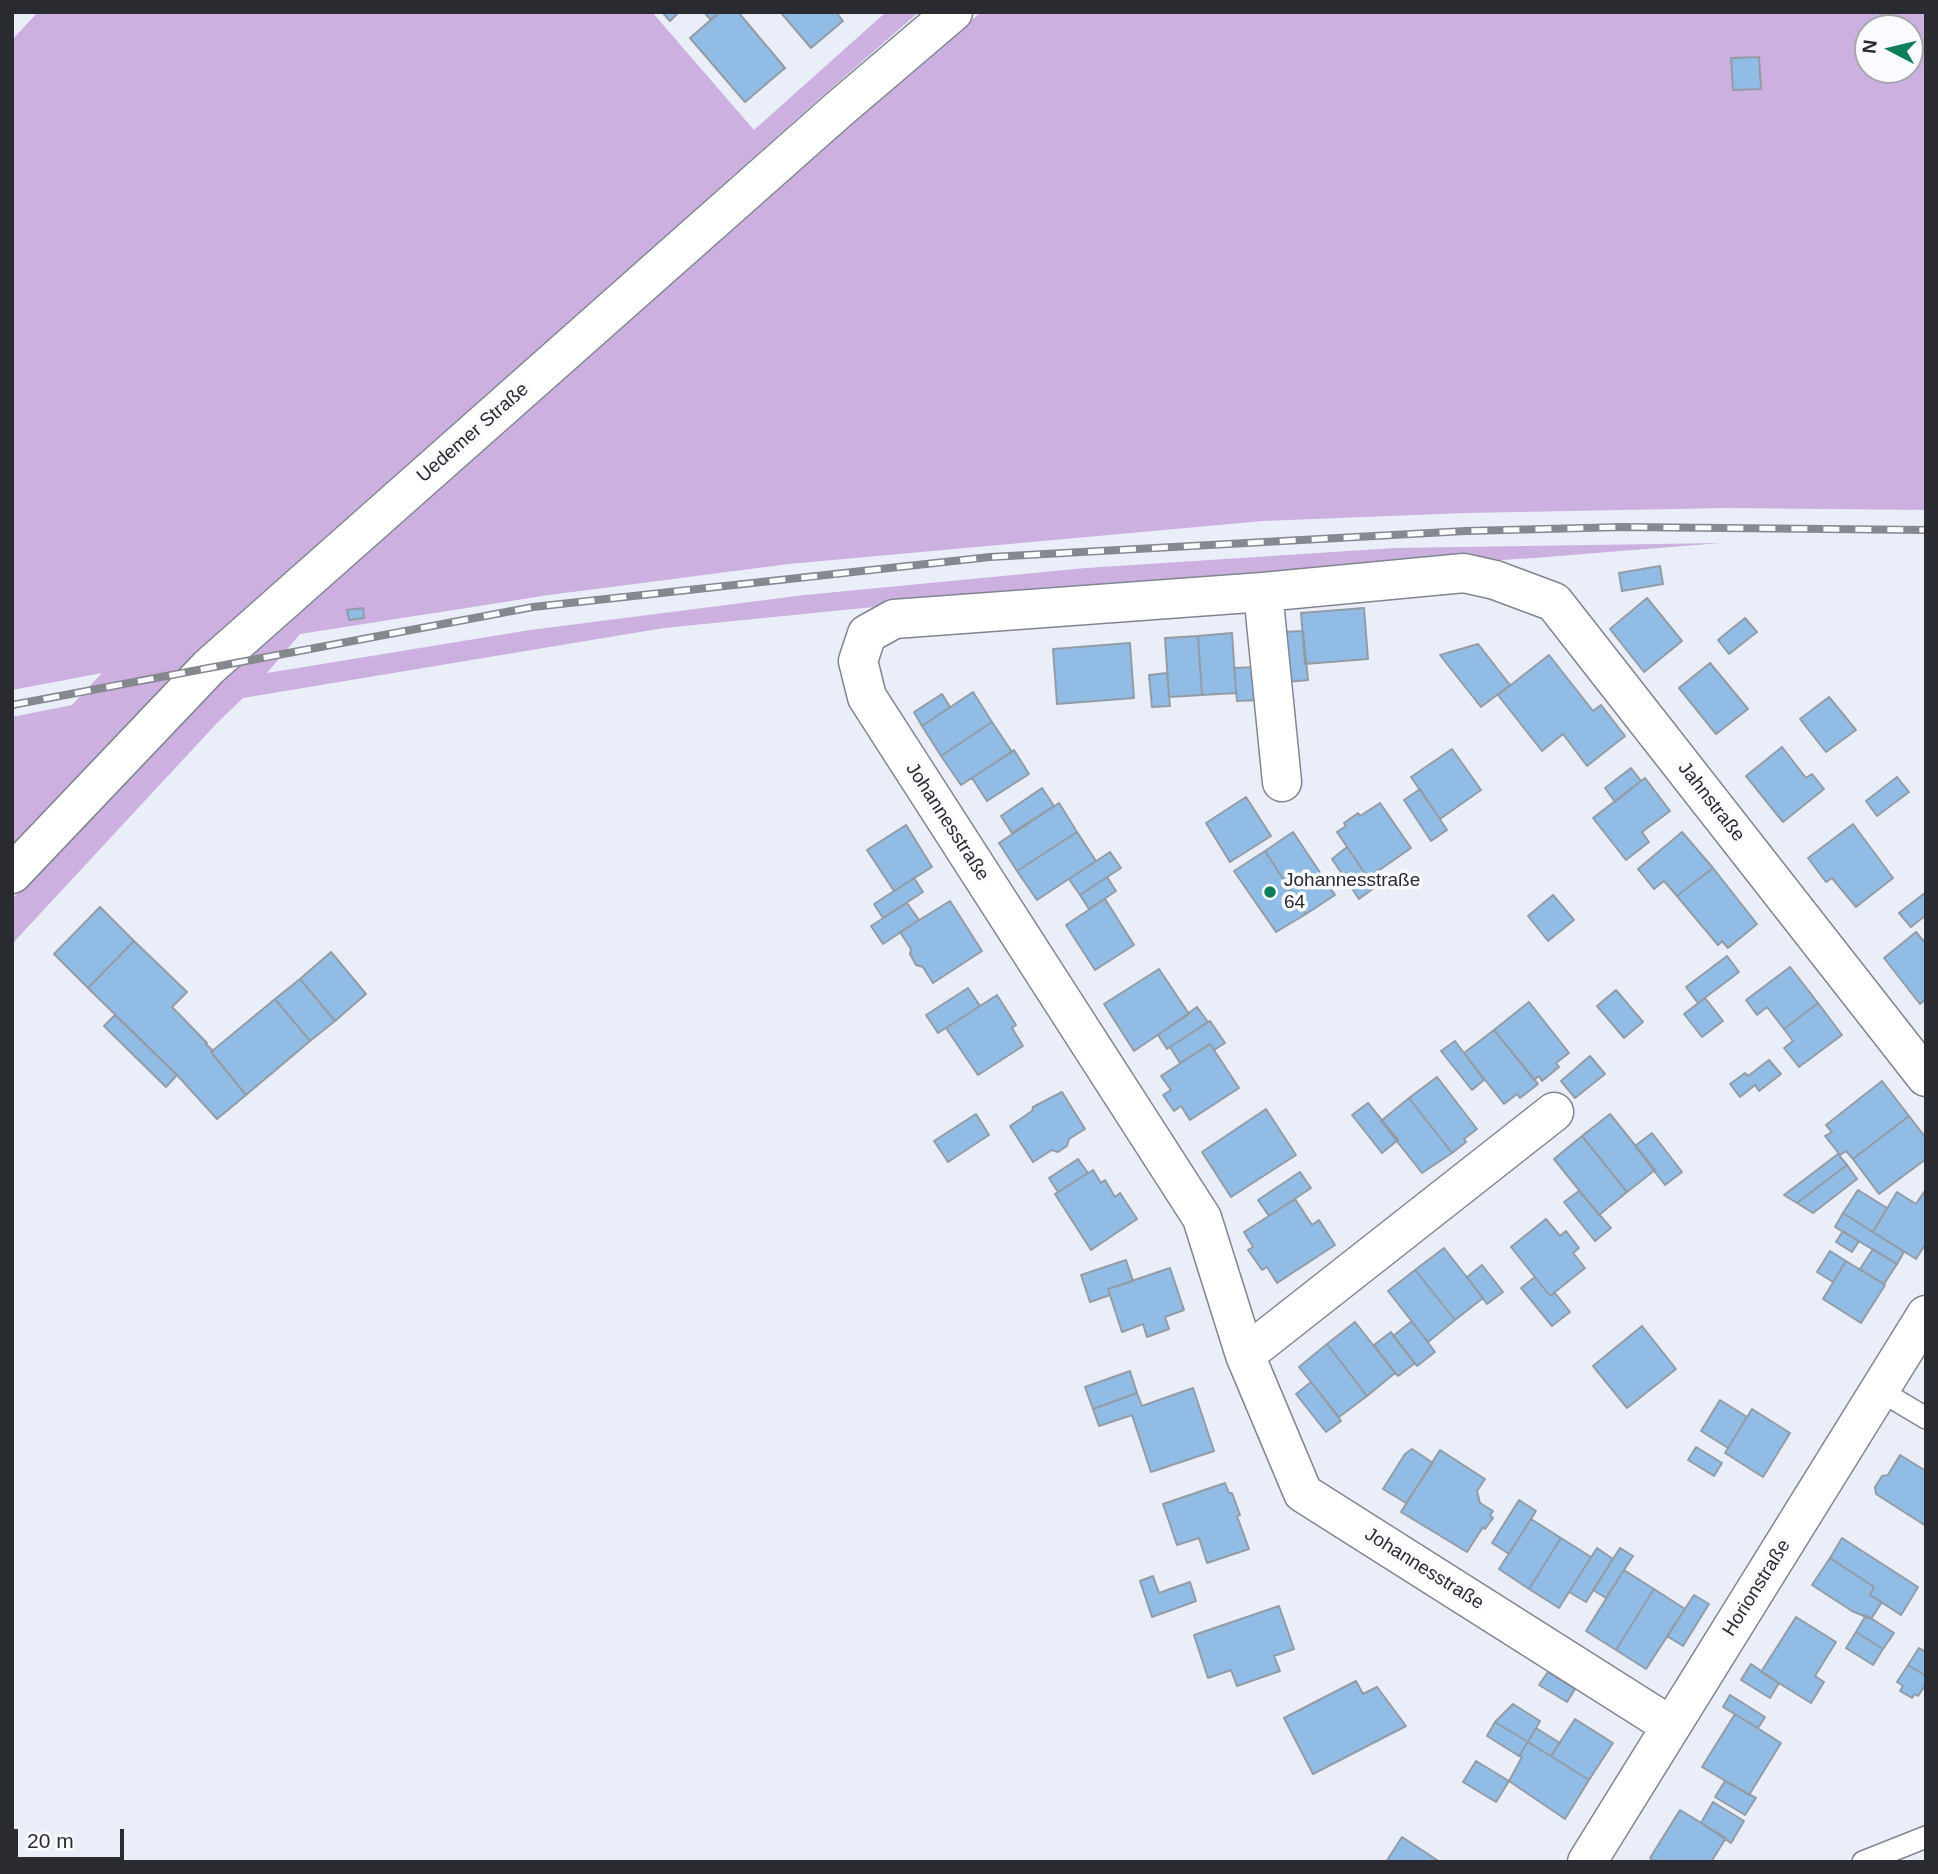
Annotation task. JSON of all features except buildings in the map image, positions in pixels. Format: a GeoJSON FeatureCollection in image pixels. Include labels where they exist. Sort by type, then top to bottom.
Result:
{"type":"FeatureCollection","features":[{"type":"Feature","properties":{"kind":"street","name":"Uedemer Straße"},"geometry":{"type":"LineString","coordinates":[[12,874],[209,667],[838,110],[953,12]]}},
{"type":"Feature","properties":{"kind":"street","name":"Johannesstraße"},"geometry":{"type":"LineString","coordinates":[[1464,573],[1263,592],[894,619],[867,634],[858,661],[867,697],[1202,1218],[1245,1355],[1303,1493],[1671,1726]]}},
{"type":"Feature","properties":{"kind":"street","name":"Jahnstraße"},"geometry":{"type":"LineString","coordinates":[[1464,573],[1495,580],[1554,602],[1926,1077]]}},
{"type":"Feature","properties":{"kind":"street"},"geometry":{"type":"LineString","coordinates":[[1263,592],[1282,782]]}},
{"type":"Feature","properties":{"kind":"street"},"geometry":{"type":"LineString","coordinates":[[1245,1355],[1554,1112]]}},
{"type":"Feature","properties":{"kind":"street","name":"Horionstraße"},"geometry":{"type":"LineString","coordinates":[[1587,1862],[1926,1315]]}},
{"type":"Feature","properties":{"kind":"lane"},"geometry":{"type":"LineString","coordinates":[[1879,1390],[1926,1418]]}},
{"type":"Feature","properties":{"kind":"lane"},"geometry":{"type":"LineString","coordinates":[[1863,1862],[1926,1837]]}},
{"type":"Feature","properties":{"kind":"shaded area"},"geometry":{"type":"Polygon","coordinates":[[[38,12],[652,12],[754,130],[886,12],[919,12],[212,643],[12,850],[12,717],[72,705],[102,673],[12,690],[12,40],[38,12]]]}},
{"type":"Feature","properties":{"kind":"shaded area"},"geometry":{"type":"Polygon","coordinates":[[[981,12],[1926,12],[1926,510],[1727,508],[1466,513],[1263,521],[789,564],[549,595],[300,634],[267,673],[530,630],[805,595],[1086,568],[1395,548],[1721,543],[1534,558],[1083,586],[664,628],[243,698],[12,944],[12,899],[227,675],[717,241],[981,12]]]}},
{"type":"Feature","properties":{"kind":"railway"},"geometry":{"type":"LineString","coordinates":[[12,705],[533,607],[990,557],[1466,531],[1623,527],[1926,530]]}},
{"type":"Feature","properties":{"kind":"place","name":"Johannesstraße 64"},"geometry":{"type":"Point","coordinates":[1270,892]}}]}
